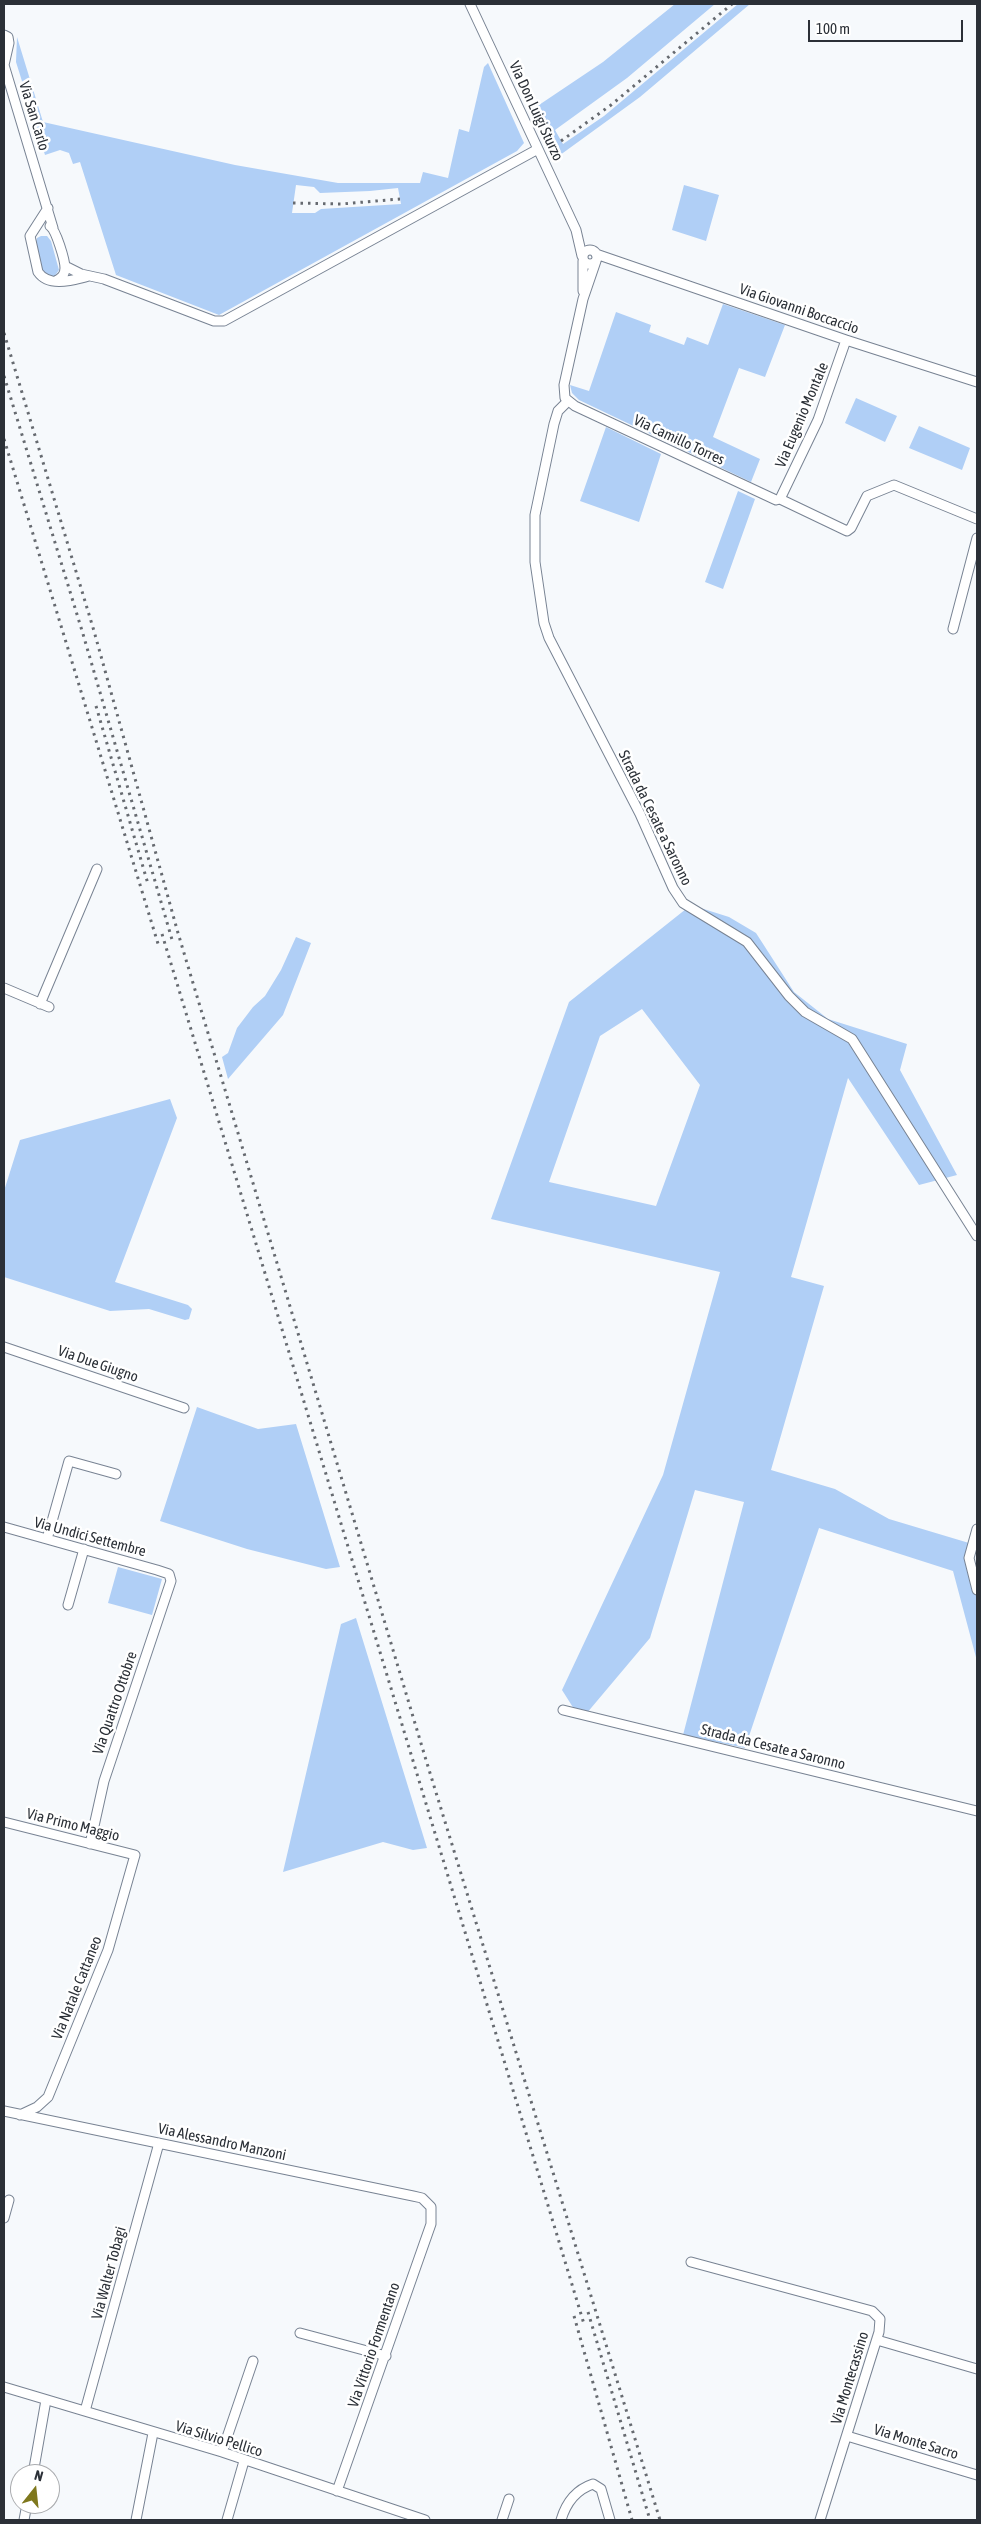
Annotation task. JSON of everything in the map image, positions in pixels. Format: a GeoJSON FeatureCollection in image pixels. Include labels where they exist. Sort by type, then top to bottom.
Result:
{"type":"FeatureCollection","features":[{"type":"Feature","properties":{"kind":"street","name":"Via Don Luigi Sturzo"},"geometry":{"type":"LineString","coordinates":[[470,4],[576,230],[583,259],[583,299]]}},
{"type":"Feature","properties":{"kind":"street","name":"Via San Carlo"},"geometry":{"type":"LineString","coordinates":[[4,35],[8,37],[9,43],[4,64],[65,266]]}},
{"type":"Feature","properties":{"kind":"street"},"geometry":{"type":"LineString","coordinates":[[56,281],[63,276],[65,266],[214,321],[224,320],[538,149]]}},
{"type":"Feature","properties":{"kind":"street"},"geometry":{"type":"LineString","coordinates":[[48,208],[29,240],[38,272],[44,279],[56,281],[90,276]]}},
{"type":"Feature","properties":{"kind":"street"},"geometry":{"type":"LineString","coordinates":[[37,226],[53,228]]}},
{"type":"Feature","properties":{"kind":"street","name":"Via Don Luigi Sturzo"},"geometry":{"type":"LineString","coordinates":[[568,401],[563,392],[564,385],[583,299],[596,256],[576,230]]}},
{"type":"Feature","properties":{"kind":"street","name":"Via Giovanni Boccaccio"},"geometry":{"type":"LineString","coordinates":[[583,259],[589,264],[596,256],[613,259],[846,340],[977,382]]}},
{"type":"Feature","properties":{"kind":"street","name":"Via Eugenio Montale"},"geometry":{"type":"LineString","coordinates":[[780,499],[818,420],[846,340]]}},
{"type":"Feature","properties":{"kind":"street","name":"Via Camillo Torres"},"geometry":{"type":"LineString","coordinates":[[568,401],[776,500],[780,499],[847,531],[851,528],[867,496],[894,485],[977,519]]}},
{"type":"Feature","properties":{"kind":"street","name":"Strada da Cesate a Saronno"},"geometry":{"type":"LineString","coordinates":[[568,401],[558,411],[554,424],[535,515],[535,562],[540,605],[549,638],[640,814],[678,897],[690,909],[747,942],[788,996],[805,1012],[852,1039],[977,1236]]}},
{"type":"Feature","properties":{"kind":"street"},"geometry":{"type":"LineString","coordinates":[[953,629],[977,538]]}},
{"type":"Feature","properties":{"kind":"street"},"geometry":{"type":"LineString","coordinates":[[40,1004],[97,869]]}},
{"type":"Feature","properties":{"kind":"street"},"geometry":{"type":"LineString","coordinates":[[4,988],[49,1007]]}},
{"type":"Feature","properties":{"kind":"street","name":"Via Due Giugno"},"geometry":{"type":"LineString","coordinates":[[4,1347],[184,1408]]}},
{"type":"Feature","properties":{"kind":"street"},"geometry":{"type":"LineString","coordinates":[[47,1539],[69,1460],[116,1474]]}},
{"type":"Feature","properties":{"kind":"street","name":"Via Undici Settembre"},"geometry":{"type":"LineString","coordinates":[[4,1527],[169,1574]]}},
{"type":"Feature","properties":{"kind":"street"},"geometry":{"type":"LineString","coordinates":[[977,1528],[969,1558],[977,1590]]}},
{"type":"Feature","properties":{"kind":"street"},"geometry":{"type":"LineString","coordinates":[[68,1605],[84,1549]]}},
{"type":"Feature","properties":{"kind":"street","name":"Via Quattro Ottobre"},"geometry":{"type":"LineString","coordinates":[[90,1844],[104,1781],[172,1581],[169,1574]]}},
{"type":"Feature","properties":{"kind":"street","name":"Strada da Cesate a Saronno"},"geometry":{"type":"LineString","coordinates":[[563,1710],[977,1811]]}},
{"type":"Feature","properties":{"kind":"street","name":"Via Primo Maggio"},"geometry":{"type":"LineString","coordinates":[[4,1822],[135,1855]]}},
{"type":"Feature","properties":{"kind":"street","name":"Via Natale Cattaneo"},"geometry":{"type":"LineString","coordinates":[[20,2115],[37,2107],[48,2097],[108,1950],[135,1855]]}},
{"type":"Feature","properties":{"kind":"street","name":"Via Alessandro Manzoni"},"geometry":{"type":"LineString","coordinates":[[4,2111],[422,2198],[430,2207]]}},
{"type":"Feature","properties":{"kind":"street","name":"Via Walter Tobagi"},"geometry":{"type":"LineString","coordinates":[[85,2411],[159,2144]]}},
{"type":"Feature","properties":{"kind":"street"},"geometry":{"type":"LineString","coordinates":[[4,2218],[9,2200]]}},
{"type":"Feature","properties":{"kind":"street","name":"Via Vittorio Formentano"},"geometry":{"type":"LineString","coordinates":[[337,2491],[431,2224],[430,2207]]}},
{"type":"Feature","properties":{"kind":"street","name":"Via Montecassino"},"geometry":{"type":"LineString","coordinates":[[691,2262],[872,2311],[880,2319],[877,2340],[820,2520]]}},
{"type":"Feature","properties":{"kind":"street"},"geometry":{"type":"LineString","coordinates":[[300,2333],[386,2356]]}},
{"type":"Feature","properties":{"kind":"street"},"geometry":{"type":"LineString","coordinates":[[877,2340],[977,2369]]}},
{"type":"Feature","properties":{"kind":"street"},"geometry":{"type":"LineString","coordinates":[[222,2452],[253,2362]]}},
{"type":"Feature","properties":{"kind":"street","name":"Via Silvio Pellico"},"geometry":{"type":"LineString","coordinates":[[4,2387],[153,2433],[222,2452],[425,2520]]}},
{"type":"Feature","properties":{"kind":"street"},"geometry":{"type":"LineString","coordinates":[[35,2464],[46,2400]]}},
{"type":"Feature","properties":{"kind":"street"},"geometry":{"type":"LineString","coordinates":[[136,2520],[153,2433]]}},
{"type":"Feature","properties":{"kind":"street","name":"Via Monte Sacro"},"geometry":{"type":"LineString","coordinates":[[847,2436],[977,2475]]}},
{"type":"Feature","properties":{"kind":"street"},"geometry":{"type":"LineString","coordinates":[[227,2520],[244,2460]]}},
{"type":"Feature","properties":{"kind":"street"},"geometry":{"type":"LineString","coordinates":[[561,2520],[569,2501],[577,2492],[593,2484],[601,2489],[610,2520]]}},
{"type":"Feature","properties":{"kind":"street"},"geometry":{"type":"LineString","coordinates":[[502,2520],[509,2499]]}},
{"type":"Feature","properties":{"kind":"shaded area"},"geometry":{"type":"Polygon","coordinates":[[[675,4],[715,4],[627,78],[555,130],[563,144],[604,116],[738,4],[750,4],[640,97],[556,158],[533,109],[603,62],[675,4]]]}},
{"type":"Feature","properties":{"kind":"shaded area"},"geometry":{"type":"Polygon","coordinates":[[[17,37],[43,122],[235,165],[338,183],[420,183],[423,172],[448,178],[459,129],[469,132],[484,67],[488,63],[524,143],[517,151],[219,315],[116,275],[80,162],[73,164],[69,153],[60,150],[45,155],[16,62],[17,37]],[[296,185],[292,213],[315,213],[321,209],[401,204],[398,188],[320,193],[314,187],[296,185]]]}},
{"type":"Feature","properties":{"kind":"shaded area"},"geometry":{"type":"Polygon","coordinates":[[[684,185],[719,195],[706,241],[672,230],[684,185]]]}},
{"type":"Feature","properties":{"kind":"shaded area"},"geometry":{"type":"Polygon","coordinates":[[[47,236],[51,241],[59,270],[54,277],[43,272],[35,245],[37,238],[47,236]]]}},
{"type":"Feature","properties":{"kind":"shaded area"},"geometry":{"type":"Polygon","coordinates":[[[723,304],[785,325],[765,377],[739,368],[713,437],[760,459],[751,482],[579,400],[572,393],[570,385],[589,391],[616,312],[651,325],[649,332],[684,345],[687,337],[708,345],[723,304]]]}},
{"type":"Feature","properties":{"kind":"shaded area"},"geometry":{"type":"Polygon","coordinates":[[[856,398],[897,416],[885,442],[845,423],[856,398]]]}},
{"type":"Feature","properties":{"kind":"shaded area"},"geometry":{"type":"Polygon","coordinates":[[[919,426],[970,448],[962,470],[909,448],[919,426]]]}},
{"type":"Feature","properties":{"kind":"shaded area"},"geometry":{"type":"Polygon","coordinates":[[[606,427],[661,454],[639,522],[580,501],[606,427]]]}},
{"type":"Feature","properties":{"kind":"shaded area"},"geometry":{"type":"Polygon","coordinates":[[[738,491],[755,499],[723,589],[705,582],[738,491]]]}},
{"type":"Feature","properties":{"kind":"shaded area"},"geometry":{"type":"Polygon","coordinates":[[[691,905],[729,917],[756,933],[794,992],[828,1019],[907,1044],[900,1070],[957,1175],[919,1185],[848,1078],[791,1277],[824,1286],[771,1470],[835,1489],[889,1519],[969,1543],[977,1571],[977,1661],[953,1571],[819,1528],[745,1748],[683,1735],[744,1502],[695,1490],[650,1638],[581,1720],[562,1690],[663,1475],[720,1272],[491,1219],[569,1002],[691,905]],[[642,1009],[600,1036],[549,1182],[656,1206],[700,1085],[642,1009]]]}},
{"type":"Feature","properties":{"kind":"shaded area"},"geometry":{"type":"Polygon","coordinates":[[[296,937],[311,943],[283,1015],[228,1079],[222,1057],[228,1053],[237,1028],[253,1007],[265,996],[281,970],[296,937]]]}},
{"type":"Feature","properties":{"kind":"shaded area"},"geometry":{"type":"Polygon","coordinates":[[[170,1099],[177,1118],[115,1282],[188,1305],[192,1309],[189,1319],[185,1320],[149,1309],[110,1311],[4,1277],[4,1191],[20,1140],[170,1099]]]}},
{"type":"Feature","properties":{"kind":"shaded area"},"geometry":{"type":"Polygon","coordinates":[[[197,1407],[258,1429],[296,1424],[340,1567],[326,1569],[247,1549],[160,1521],[197,1407]]]}},
{"type":"Feature","properties":{"kind":"shaded area"},"geometry":{"type":"Polygon","coordinates":[[[118,1567],[162,1579],[152,1615],[108,1603],[118,1567]]]}},
{"type":"Feature","properties":{"kind":"shaded area"},"geometry":{"type":"Polygon","coordinates":[[[356,1618],[427,1848],[413,1850],[383,1842],[283,1872],[341,1624],[356,1618]]]}},
{"type":"Feature","properties":{"kind":"railway"},"geometry":{"type":"LineString","coordinates":[[561,141],[611,105],[732,4]]}},
{"type":"Feature","properties":{"kind":"railway"},"geometry":{"type":"LineString","coordinates":[[293,203],[341,204],[400,199]]}},
{"type":"Feature","properties":{"kind":"railway"},"geometry":{"type":"LineString","coordinates":[[4,333],[94,631],[178,933],[426,1760],[660,2520]]}},
{"type":"Feature","properties":{"kind":"railway"},"geometry":{"type":"LineString","coordinates":[[4,376],[83,634],[173,943]]}},
{"type":"Feature","properties":{"kind":"railway"},"geometry":{"type":"LineString","coordinates":[[4,439],[159,947]]}},
{"type":"Feature","properties":{"kind":"railway"},"geometry":{"type":"LineString","coordinates":[[96,706],[148,884]]}},
{"type":"Feature","properties":{"kind":"railway"},"geometry":{"type":"LineString","coordinates":[[162,934],[584,2324]]}},
{"type":"Feature","properties":{"kind":"railway"},"geometry":{"type":"LineString","coordinates":[[588,2312],[650,2520]]}},
{"type":"Feature","properties":{"kind":"railway"},"geometry":{"type":"LineString","coordinates":[[574,2316],[632,2520]]}}]}
